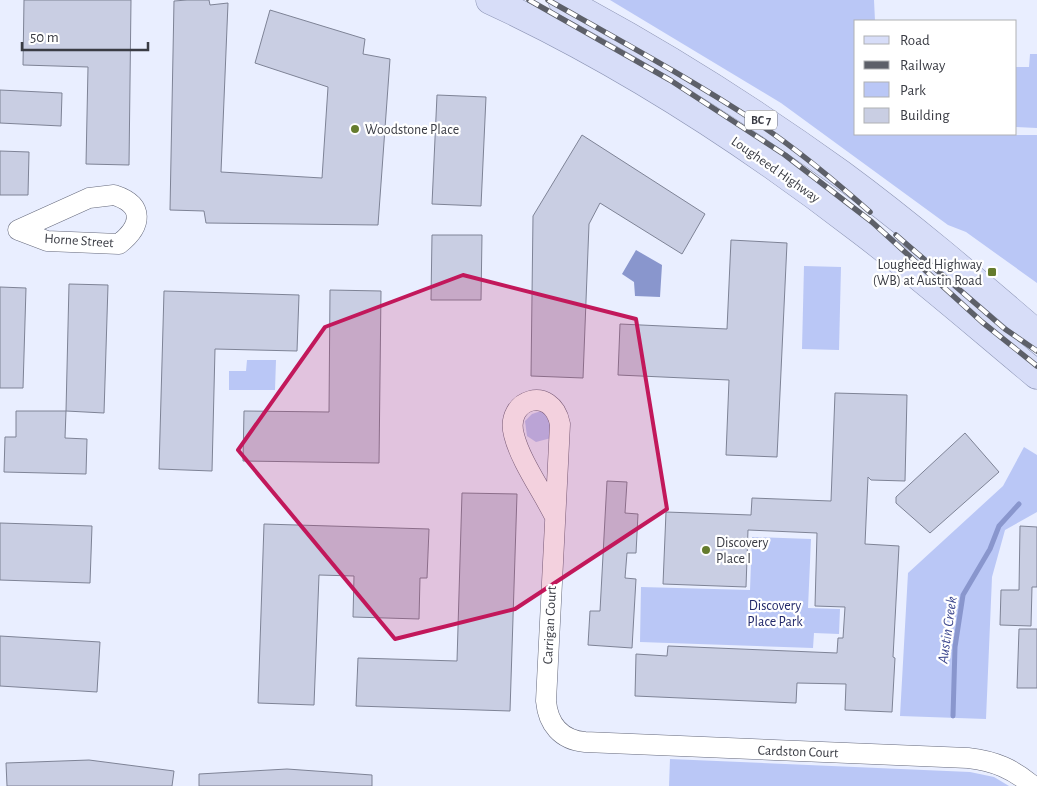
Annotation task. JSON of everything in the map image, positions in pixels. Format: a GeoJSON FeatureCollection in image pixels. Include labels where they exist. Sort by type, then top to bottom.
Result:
{"type":"FeatureCollection","features":[{"type":"Feature","properties":{"kind":"main road","name":"Lougheed Highway"},"geometry":{"type":"LineString","coordinates":[[490,0],[605,60],[690,111],[773,166],[859,229],[1037,375]]}},
{"type":"Feature","properties":{"kind":"main road","name":"BC 7"},"geometry":{"type":"LineString","coordinates":[[562,0],[690,72],[841,174],[948,258],[1037,334]]}},
{"type":"Feature","properties":{"kind":"street","name":"Horne Street"},"geometry":{"type":"LineString","coordinates":[[114,195],[127,200],[135,208],[137,219],[132,234],[120,244],[47,241],[9,230],[89,198],[114,195]]}},
{"type":"Feature","properties":{"kind":"street","name":"Carrigan Court"},"geometry":{"type":"LineString","coordinates":[[554,514],[513,434],[513,419],[520,405],[533,399],[547,402],[558,413],[560,424],[546,701],[549,718],[558,732]]}},
{"type":"Feature","properties":{"kind":"street","name":"Cardston Court"},"geometry":{"type":"LineString","coordinates":[[558,732],[570,739],[585,742],[968,758],[997,763],[1010,769],[1033,786]]}},
{"type":"Feature","properties":{"kind":"highlighted area"},"geometry":{"type":"Polygon","coordinates":[[[463,275],[636,319],[667,509],[515,609],[395,639],[238,450],[325,327],[463,275]]]}},
{"type":"Feature","properties":{"kind":"green space"},"geometry":{"type":"Polygon","coordinates":[[[610,0],[874,0],[875,20],[854,20],[854,135],[1037,135],[1037,283],[966,232],[948,225],[781,103],[610,0]]]}},
{"type":"Feature","properties":{"kind":"green space"},"geometry":{"type":"Polygon","coordinates":[[[1030,54],[1037,54],[1037,128],[1017,127],[1017,67],[1029,67],[1030,54]]]}},
{"type":"Feature","properties":{"kind":"green space"},"geometry":{"type":"Polygon","coordinates":[[[804,266],[841,267],[839,350],[802,349],[804,266]]]}},
{"type":"Feature","properties":{"kind":"green space"},"geometry":{"type":"Polygon","coordinates":[[[247,360],[276,360],[275,390],[229,390],[229,371],[246,371],[247,360]]]}},
{"type":"Feature","properties":{"kind":"green space"},"geometry":{"type":"Polygon","coordinates":[[[541,411],[550,415],[551,438],[536,442],[527,436],[525,421],[532,414],[541,411]]]}},
{"type":"Feature","properties":{"kind":"green space"},"geometry":{"type":"Polygon","coordinates":[[[1024,447],[1037,455],[1037,512],[1005,530],[992,577],[986,719],[900,716],[908,573],[1003,486],[1024,447]]]}},
{"type":"Feature","properties":{"kind":"green space","name":"Discovery Place Park"},"geometry":{"type":"Polygon","coordinates":[[[752,537],[811,539],[808,608],[840,609],[839,634],[814,633],[813,648],[640,642],[641,587],[750,590],[752,537]]]}},
{"type":"Feature","properties":{"kind":"green space"},"geometry":{"type":"Polygon","coordinates":[[[670,759],[970,772],[994,777],[1009,786],[669,786],[670,759]]]}},
{"type":"Feature","properties":{"kind":"shaded area"},"geometry":{"type":"Polygon","coordinates":[[[636,250],[662,265],[660,297],[635,296],[634,282],[622,274],[636,250]]]}},
{"type":"Feature","properties":{"kind":"building"},"geometry":{"type":"Polygon","coordinates":[[[24,0],[131,0],[129,165],[86,164],[88,67],[23,65],[24,0]]]}},
{"type":"Feature","properties":{"kind":"building","name":"Woodstone Place"},"geometry":{"type":"Polygon","coordinates":[[[209,0],[210,5],[228,3],[221,172],[322,178],[328,87],[255,63],[270,10],[365,39],[363,54],[390,59],[378,225],[206,223],[204,211],[170,210],[174,1],[209,0]]]}},
{"type":"Feature","properties":{"kind":"building"},"geometry":{"type":"Polygon","coordinates":[[[0,90],[62,93],[61,126],[0,123],[0,90]]]}},
{"type":"Feature","properties":{"kind":"building"},"geometry":{"type":"Polygon","coordinates":[[[437,95],[486,97],[481,206],[432,204],[437,95]]]}},
{"type":"Feature","properties":{"kind":"building"},"geometry":{"type":"Polygon","coordinates":[[[582,135],[705,214],[682,254],[600,203],[589,224],[583,378],[531,376],[533,216],[582,135]]]}},
{"type":"Feature","properties":{"kind":"building"},"geometry":{"type":"Polygon","coordinates":[[[0,151],[29,152],[28,195],[0,195],[0,151]]]}},
{"type":"Feature","properties":{"kind":"building"},"geometry":{"type":"Polygon","coordinates":[[[432,235],[482,235],[481,300],[431,300],[432,235]]]}},
{"type":"Feature","properties":{"kind":"building"},"geometry":{"type":"Polygon","coordinates":[[[731,240],[787,243],[777,457],[726,455],[729,380],[618,375],[620,324],[727,329],[731,240]]]}},
{"type":"Feature","properties":{"kind":"building"},"geometry":{"type":"Polygon","coordinates":[[[69,284],[108,285],[104,413],[66,411],[69,284]]]}},
{"type":"Feature","properties":{"kind":"building"},"geometry":{"type":"Polygon","coordinates":[[[0,287],[26,288],[23,388],[0,388],[0,287]]]}},
{"type":"Feature","properties":{"kind":"building"},"geometry":{"type":"Polygon","coordinates":[[[330,290],[381,291],[379,463],[243,461],[244,411],[329,412],[330,290]]]}},
{"type":"Feature","properties":{"kind":"building"},"geometry":{"type":"Polygon","coordinates":[[[164,291],[299,295],[297,351],[215,349],[212,471],[159,469],[164,291]]]}},
{"type":"Feature","properties":{"kind":"building"},"geometry":{"type":"Polygon","coordinates":[[[835,393],[907,395],[905,481],[871,480],[868,477],[865,544],[899,546],[892,712],[845,710],[846,684],[797,683],[796,703],[635,696],[636,654],[667,656],[668,646],[837,653],[838,638],[843,638],[845,607],[815,606],[817,533],[748,530],[746,587],[663,584],[666,512],[751,515],[752,498],[831,501],[835,393]]]}},
{"type":"Feature","properties":{"kind":"building"},"geometry":{"type":"Polygon","coordinates":[[[16,411],[66,411],[65,438],[87,439],[86,474],[4,472],[5,437],[16,437],[16,411]]]}},
{"type":"Feature","properties":{"kind":"building"},"geometry":{"type":"Polygon","coordinates":[[[965,433],[999,472],[930,533],[896,503],[896,497],[965,433]]]}},
{"type":"Feature","properties":{"kind":"building"},"geometry":{"type":"Polygon","coordinates":[[[607,481],[627,482],[625,513],[638,514],[636,553],[627,553],[625,578],[636,579],[632,648],[588,645],[590,611],[600,611],[607,481]]]}},
{"type":"Feature","properties":{"kind":"building"},"geometry":{"type":"Polygon","coordinates":[[[462,493],[517,494],[510,711],[356,706],[358,658],[457,661],[462,493]]]}},
{"type":"Feature","properties":{"kind":"building"},"geometry":{"type":"Polygon","coordinates":[[[0,523],[92,526],[90,583],[0,580],[0,523]]]}},
{"type":"Feature","properties":{"kind":"building"},"geometry":{"type":"Polygon","coordinates":[[[264,524],[429,529],[427,578],[420,578],[419,619],[353,617],[354,576],[319,575],[314,705],[258,703],[264,524]]]}},
{"type":"Feature","properties":{"kind":"building"},"geometry":{"type":"Polygon","coordinates":[[[1020,526],[1037,527],[1037,587],[1032,587],[1031,626],[1000,625],[1001,590],[1019,590],[1020,526]]]}},
{"type":"Feature","properties":{"kind":"building"},"geometry":{"type":"Polygon","coordinates":[[[1019,629],[1037,629],[1037,688],[1017,688],[1019,629]]]}},
{"type":"Feature","properties":{"kind":"building"},"geometry":{"type":"Polygon","coordinates":[[[0,636],[100,642],[97,692],[0,686],[0,636]]]}},
{"type":"Feature","properties":{"kind":"building"},"geometry":{"type":"Polygon","coordinates":[[[89,760],[174,771],[172,786],[7,786],[6,763],[89,760]]]}},
{"type":"Feature","properties":{"kind":"building"},"geometry":{"type":"Polygon","coordinates":[[[287,769],[372,775],[372,786],[199,786],[199,774],[287,769]]]}},
{"type":"Feature","properties":{"kind":"waterway","name":"Austin Creek"},"geometry":{"type":"LineString","coordinates":[[953,716],[955,647],[963,595],[990,549],[999,526],[1019,504]]}},
{"type":"Feature","properties":{"kind":"railway"},"geometry":{"type":"LineString","coordinates":[[529,0],[670,80],[785,155],[872,222],[982,322],[1037,366]]}},
{"type":"Feature","properties":{"kind":"railway"},"geometry":{"type":"LineString","coordinates":[[548,0],[681,76],[759,124],[816,166],[870,212]]}},
{"type":"Feature","properties":{"kind":"railway"},"geometry":{"type":"LineString","coordinates":[[896,235],[1005,329],[1037,351]]}},
{"type":"Feature","properties":{"kind":"place","name":"Woodstone Place"},"geometry":{"type":"Point","coordinates":[355,129]}},
{"type":"Feature","properties":{"kind":"place","name":"Lougheed Highway (WB) at Austin Road"},"geometry":{"type":"Point","coordinates":[992,272]}},
{"type":"Feature","properties":{"kind":"place","name":"Discovery Place I"},"geometry":{"type":"Point","coordinates":[706,550]}}]}
